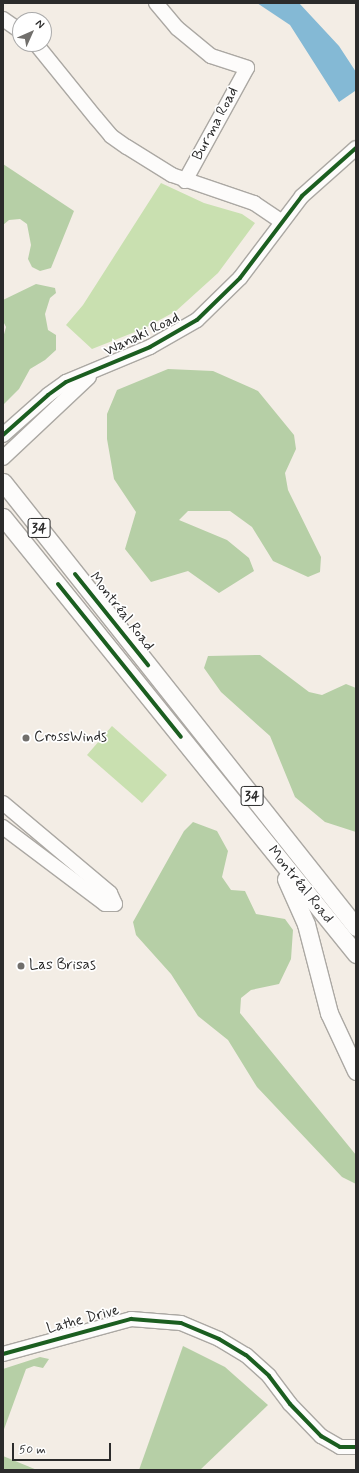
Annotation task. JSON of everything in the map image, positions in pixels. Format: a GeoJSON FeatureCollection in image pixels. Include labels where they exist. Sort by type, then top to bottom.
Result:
{"type":"FeatureCollection","features":[{"type":"Feature","properties":{"kind":"main road","name":"Montréal Road"},"geometry":{"type":"LineString","coordinates":[[3,482],[356,927]]}},
{"type":"Feature","properties":{"kind":"main road","name":"Montréal Road"},"geometry":{"type":"LineString","coordinates":[[3,517],[356,954]]}},
{"type":"Feature","properties":{"kind":"main road"},"geometry":{"type":"LineString","coordinates":[[273,852],[302,913],[329,1013],[356,1071]]}},
{"type":"Feature","properties":{"kind":"street","name":"Burma Road"},"geometry":{"type":"LineString","coordinates":[[156,3],[177,28],[211,56],[247,68],[185,181]]}},
{"type":"Feature","properties":{"kind":"street"},"geometry":{"type":"LineString","coordinates":[[3,19],[12,25]]}},
{"type":"Feature","properties":{"kind":"street"},"geometry":{"type":"LineString","coordinates":[[43,52],[111,136],[166,171],[185,181],[254,203],[281,221]]}},
{"type":"Feature","properties":{"kind":"street","name":"Wanaki Road"},"geometry":{"type":"LineString","coordinates":[[3,435],[48,395],[79,376],[93,372],[164,340],[197,320],[240,278],[281,221],[321,177],[356,148]]}},
{"type":"Feature","properties":{"kind":"street","name":"Wanaki Road"},"geometry":{"type":"LineString","coordinates":[[3,458],[93,372]]}},
{"type":"Feature","properties":{"kind":"street"},"geometry":{"type":"LineString","coordinates":[[3,803],[110,893],[115,904],[105,904],[85,891],[3,827]]}},
{"type":"Feature","properties":{"kind":"street","name":"Lathe Drive"},"geometry":{"type":"LineString","coordinates":[[3,1354],[131,1320],[181,1323],[219,1339],[246,1355],[269,1376],[309,1427],[340,1447],[356,1447]]}},
{"type":"Feature","properties":{"kind":"green space"},"geometry":{"type":"Polygon","coordinates":[[[3,164],[74,211],[51,268],[40,271],[32,267],[28,259],[31,245],[27,224],[20,219],[9,220],[3,225],[3,164]]]}},
{"type":"Feature","properties":{"kind":"green space"},"geometry":{"type":"Polygon","coordinates":[[[161,183],[204,203],[242,214],[255,223],[218,273],[176,311],[145,328],[92,349],[66,325],[83,305],[161,183]]]}},
{"type":"Feature","properties":{"kind":"green space"},"geometry":{"type":"Polygon","coordinates":[[[36,284],[55,288],[56,293],[50,298],[45,314],[48,330],[56,335],[56,350],[45,360],[30,369],[19,389],[3,405],[3,338],[6,327],[3,321],[3,300],[36,284]]]}},
{"type":"Feature","properties":{"kind":"green space"},"geometry":{"type":"Polygon","coordinates":[[[168,369],[213,371],[258,391],[294,435],[296,449],[285,473],[288,490],[321,557],[320,572],[308,577],[273,561],[252,527],[230,511],[188,511],[179,520],[227,540],[249,558],[254,571],[219,593],[188,571],[151,582],[125,549],[136,512],[114,479],[107,439],[107,414],[117,390],[168,369]]]}},
{"type":"Feature","properties":{"kind":"green space"},"geometry":{"type":"Polygon","coordinates":[[[260,655],[309,692],[322,695],[346,684],[356,688],[356,832],[325,822],[295,797],[270,736],[221,692],[204,668],[208,656],[260,655]]]}},
{"type":"Feature","properties":{"kind":"green space"},"geometry":{"type":"Polygon","coordinates":[[[112,726],[167,775],[142,803],[87,755],[112,726]]]}},
{"type":"Feature","properties":{"kind":"green space"},"geometry":{"type":"Polygon","coordinates":[[[193,822],[217,831],[228,851],[222,877],[231,890],[245,891],[256,914],[285,919],[293,930],[291,959],[279,984],[251,990],[241,998],[240,1013],[356,1155],[356,1184],[342,1177],[257,1087],[228,1040],[198,1016],[171,974],[136,935],[133,922],[184,831],[193,822]]]}},
{"type":"Feature","properties":{"kind":"green space"},"geometry":{"type":"Polygon","coordinates":[[[183,1346],[225,1367],[268,1405],[200,1470],[139,1470],[183,1346]]]}},
{"type":"Feature","properties":{"kind":"green space"},"geometry":{"type":"Polygon","coordinates":[[[40,1357],[49,1359],[43,1368],[34,1366],[26,1369],[3,1432],[3,1369],[40,1357]]]}},
{"type":"Feature","properties":{"kind":"green space"},"geometry":{"type":"Polygon","coordinates":[[[3,1456],[37,1470],[3,1470],[3,1456]]]}},
{"type":"Feature","properties":{"kind":"water"},"geometry":{"type":"Polygon","coordinates":[[[257,3],[299,3],[339,46],[356,72],[355,91],[339,102],[290,25],[257,3]]]}},
{"type":"Feature","properties":{"kind":"cycle path"},"geometry":{"type":"LineString","coordinates":[[3,435],[48,395],[66,382],[150,347],[197,320],[240,278],[302,196],[356,148]]}},
{"type":"Feature","properties":{"kind":"cycle path"},"geometry":{"type":"LineString","coordinates":[[75,574],[148,665]]}},
{"type":"Feature","properties":{"kind":"cycle path"},"geometry":{"type":"LineString","coordinates":[[58,584],[181,737]]}},
{"type":"Feature","properties":{"kind":"cycle path"},"geometry":{"type":"LineString","coordinates":[[3,1354],[131,1319],[181,1323],[219,1339],[246,1355],[269,1376],[290,1404],[321,1436],[340,1447],[356,1447]]}},
{"type":"Feature","properties":{"kind":"place","name":"CrossWinds"},"geometry":{"type":"Point","coordinates":[26,738]}},
{"type":"Feature","properties":{"kind":"place","name":"Las Brisas"},"geometry":{"type":"Point","coordinates":[21,966]}}]}
